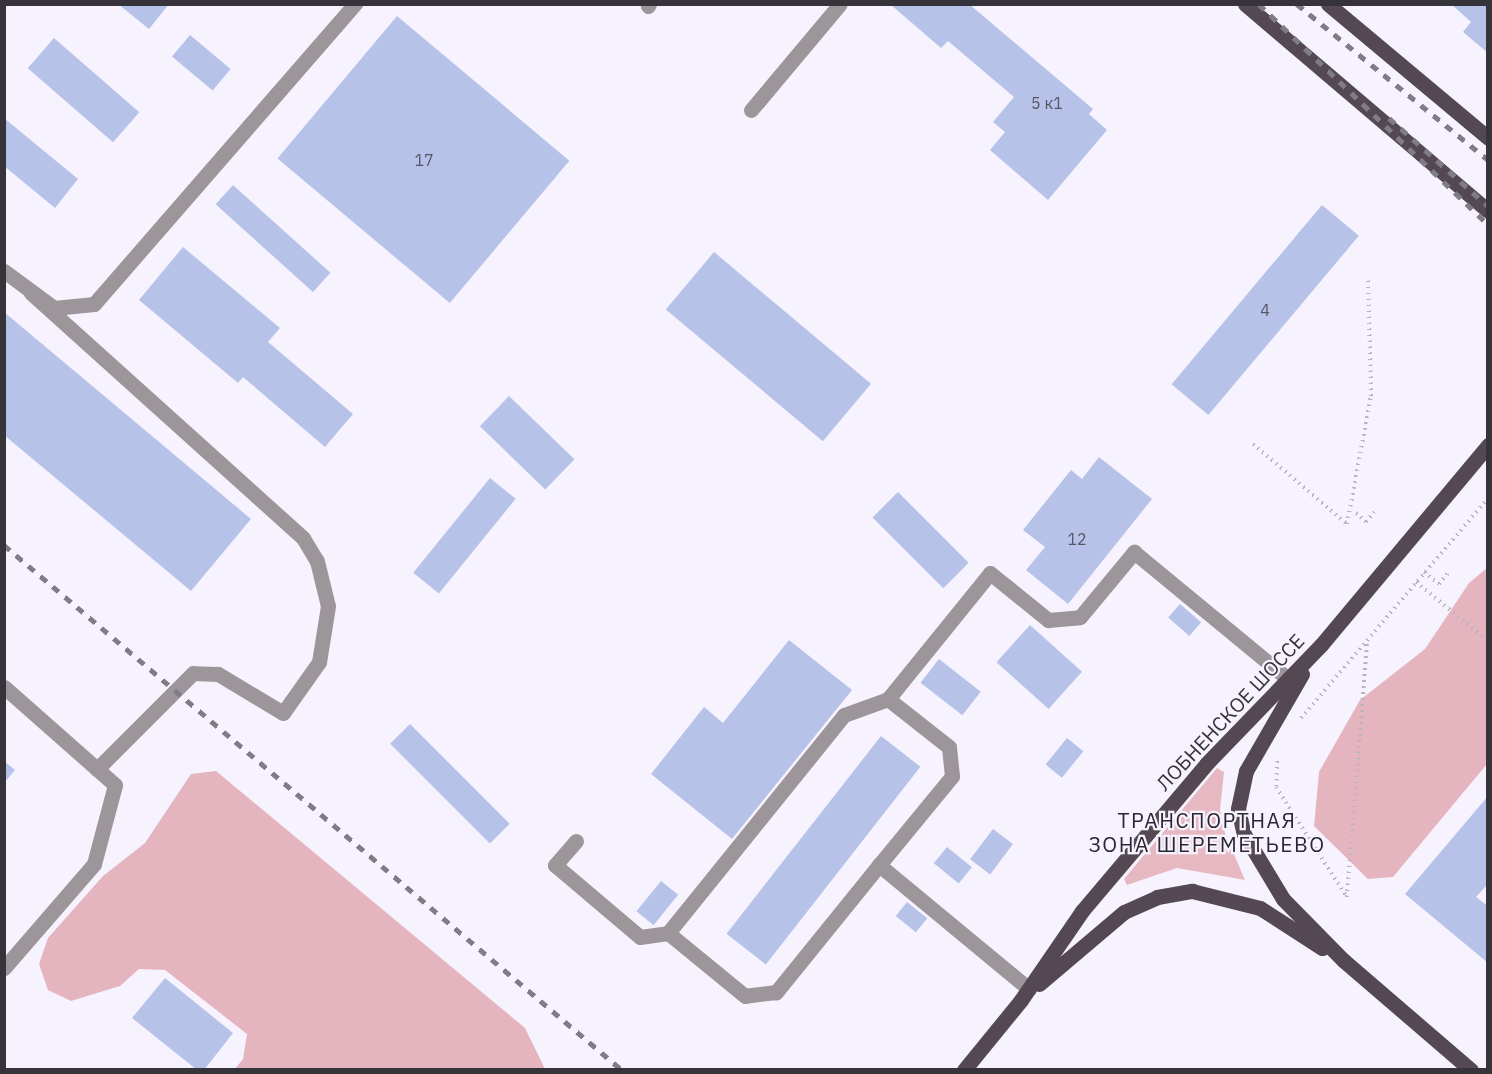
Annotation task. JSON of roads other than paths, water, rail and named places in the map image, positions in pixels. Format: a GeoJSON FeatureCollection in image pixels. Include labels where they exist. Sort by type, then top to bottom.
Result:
{"type":"FeatureCollection","features":[{"type":"Feature","properties":{"kind":"main road"},"geometry":{"type":"LineString","coordinates":[[1245,4],[1488,211]]}},
{"type":"Feature","properties":{"kind":"main road"},"geometry":{"type":"LineString","coordinates":[[1328,4],[1488,138]]}},
{"type":"Feature","properties":{"kind":"main road","name":"ЛОБНЕНСКОЕ ШОССЕ"},"geometry":{"type":"LineString","coordinates":[[964,1070],[1025,994],[1082,911],[1207,764],[1321,645],[1488,445]]}},
{"type":"Feature","properties":{"kind":"main road"},"geometry":{"type":"LineString","coordinates":[[1321,645],[1257,745],[1238,809],[1259,865],[1283,898],[1343,960],[1471,1070]]}},
{"type":"Feature","properties":{"kind":"main road"},"geometry":{"type":"LineString","coordinates":[[1025,994],[1124,912],[1157,897],[1192,891],[1260,908],[1343,960]]}},
{"type":"Feature","properties":{"kind":"street"},"geometry":{"type":"LineString","coordinates":[[31,293],[54,308],[75,310],[94,304],[112,289],[356,4]]}},
{"type":"Feature","properties":{"kind":"street"},"geometry":{"type":"LineString","coordinates":[[751,110],[840,4]]}},
{"type":"Feature","properties":{"kind":"street"},"geometry":{"type":"LineString","coordinates":[[4,271],[303,538],[316,561],[328,606],[319,662],[283,713],[218,674],[193,673],[97,769]]}},
{"type":"Feature","properties":{"kind":"street"},"geometry":{"type":"LineString","coordinates":[[576,841],[555,865],[640,936],[668,933],[844,715],[888,699],[990,573],[1048,620],[1080,617],[1134,552],[1288,679]]}},
{"type":"Feature","properties":{"kind":"street"},"geometry":{"type":"LineString","coordinates":[[4,687],[115,785],[94,864],[4,968]]}},
{"type":"Feature","properties":{"kind":"street"},"geometry":{"type":"LineString","coordinates":[[668,933],[745,996],[776,992],[952,776],[949,747],[888,699]]}},
{"type":"Feature","properties":{"kind":"street"},"geometry":{"type":"LineString","coordinates":[[879,865],[1025,994]]}},
{"type":"Feature","properties":{"kind":"railway"},"geometry":{"type":"LineString","coordinates":[[1259,4],[1488,224]]}},
{"type":"Feature","properties":{"kind":"railway"},"geometry":{"type":"LineString","coordinates":[[1297,4],[1488,160]]}},
{"type":"Feature","properties":{"kind":"railway"},"geometry":{"type":"LineString","coordinates":[[1389,118],[1488,206]]}},
{"type":"Feature","properties":{"kind":"railway"},"geometry":{"type":"LineString","coordinates":[[4,545],[622,1070]]}},
{"type":"Feature","properties":{"kind":"district","name":"ТРАНСПОРТНАЯ ЗОНА ШЕРЕМЕТЬЕВО"},"geometry":{"type":"Point","coordinates":[1207,832]}}]}
